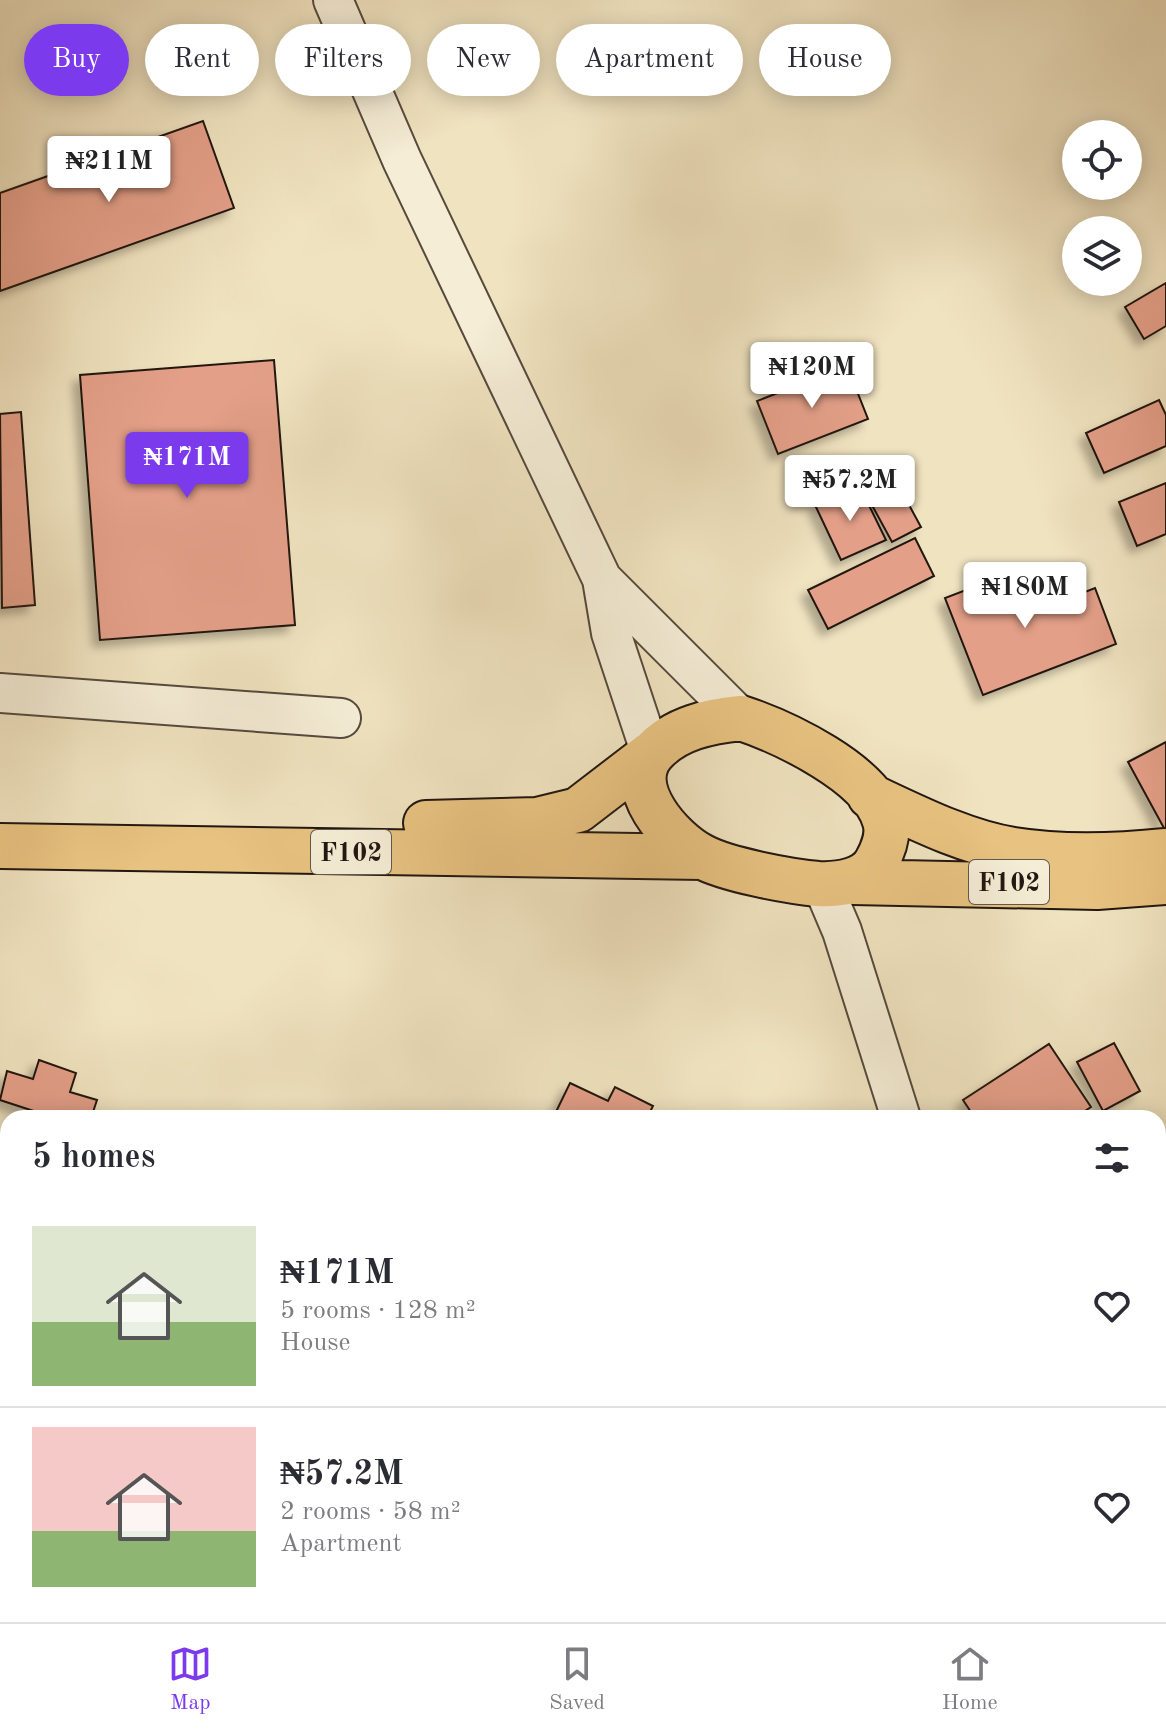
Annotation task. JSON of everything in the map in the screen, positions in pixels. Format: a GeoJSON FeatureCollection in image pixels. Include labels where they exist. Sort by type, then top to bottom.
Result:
{"type":"FeatureCollection","features":[{"type":"Feature","properties":{"kind":"main road","name":"F102"},"geometry":{"type":"LineString","coordinates":[[0,816],[479,824],[537,820],[578,810],[681,732],[712,721],[741,718],[777,730],[846,772],[870,796],[885,821],[885,845],[875,866],[837,883]]}},
{"type":"Feature","properties":{"kind":"main road","name":"F102"},"geometry":{"type":"LineString","coordinates":[[651,754],[644,782],[658,821],[702,857]]}},
{"type":"Feature","properties":{"kind":"main road","name":"F102"},"geometry":{"type":"LineString","coordinates":[[870,796],[956,833],[1012,850],[1094,856],[1166,851]]}},
{"type":"Feature","properties":{"kind":"main road","name":"F102"},"geometry":{"type":"LineString","coordinates":[[0,846],[702,857],[780,878],[837,883],[992,882],[1097,887],[1166,882]]}},
{"type":"Feature","properties":{"kind":"street"},"geometry":{"type":"LineString","coordinates":[[333,0],[402,160],[602,579],[611,633],[651,754]]}},
{"type":"Feature","properties":{"kind":"street"},"geometry":{"type":"LineString","coordinates":[[602,579],[741,718]]}},
{"type":"Feature","properties":{"kind":"street"},"geometry":{"type":"LineString","coordinates":[[0,693],[341,718]]}},
{"type":"Feature","properties":{"kind":"street"},"geometry":{"type":"LineString","coordinates":[[837,883],[842,931],[898,1110]]}},
{"type":"Feature","properties":{"kind":"building"},"geometry":{"type":"Polygon","coordinates":[[[203,121],[234,208],[0,291],[0,193],[203,121]]]}},
{"type":"Feature","properties":{"kind":"building"},"geometry":{"type":"Polygon","coordinates":[[[1166,283],[1166,326],[1144,339],[1125,307],[1166,283]]]}},
{"type":"Feature","properties":{"kind":"building"},"geometry":{"type":"Polygon","coordinates":[[[274,360],[295,625],[100,640],[80,375],[274,360]]]}},
{"type":"Feature","properties":{"kind":"building"},"geometry":{"type":"Polygon","coordinates":[[[847,366],[868,419],[778,454],[757,401],[847,366]]]}},
{"type":"Feature","properties":{"kind":"building"},"geometry":{"type":"Polygon","coordinates":[[[1159,400],[1166,415],[1166,446],[1104,473],[1086,433],[1159,400]]]}},
{"type":"Feature","properties":{"kind":"building"},"geometry":{"type":"Polygon","coordinates":[[[21,412],[35,605],[2,608],[0,414],[21,412]]]}},
{"type":"Feature","properties":{"kind":"building"},"geometry":{"type":"Polygon","coordinates":[[[896,481],[921,527],[892,542],[867,496],[896,481]]]}},
{"type":"Feature","properties":{"kind":"building"},"geometry":{"type":"Polygon","coordinates":[[[1166,483],[1166,534],[1137,546],[1119,502],[1166,483]]]}},
{"type":"Feature","properties":{"kind":"building"},"geometry":{"type":"Polygon","coordinates":[[[859,485],[886,540],[841,560],[815,505],[859,485]]]}},
{"type":"Feature","properties":{"kind":"building"},"geometry":{"type":"Polygon","coordinates":[[[915,538],[934,576],[828,629],[808,590],[915,538]]]}},
{"type":"Feature","properties":{"kind":"building"},"geometry":{"type":"Polygon","coordinates":[[[1026,567],[1042,609],[1095,588],[1116,644],[983,695],[945,598],[1026,567]]]}},
{"type":"Feature","properties":{"kind":"building"},"geometry":{"type":"Polygon","coordinates":[[[1166,742],[1166,830],[1165,830],[1128,762],[1166,742]]]}},
{"type":"Feature","properties":{"kind":"building"},"geometry":{"type":"Polygon","coordinates":[[[1114,1043],[1140,1091],[1102,1110],[1077,1062],[1114,1043]]]}},
{"type":"Feature","properties":{"kind":"building"},"geometry":{"type":"Polygon","coordinates":[[[1049,1044],[1091,1107],[1086,1110],[970,1110],[963,1100],[1049,1044]]]}},
{"type":"Feature","properties":{"kind":"building"},"geometry":{"type":"Polygon","coordinates":[[[39,1060],[76,1073],[70,1092],[97,1100],[94,1110],[31,1110],[0,1100],[7,1071],[33,1079],[39,1060]]]}},
{"type":"Feature","properties":{"kind":"building"},"geometry":{"type":"Polygon","coordinates":[[[570,1083],[608,1101],[615,1087],[653,1106],[651,1110],[557,1110],[570,1083]]]}}]}
